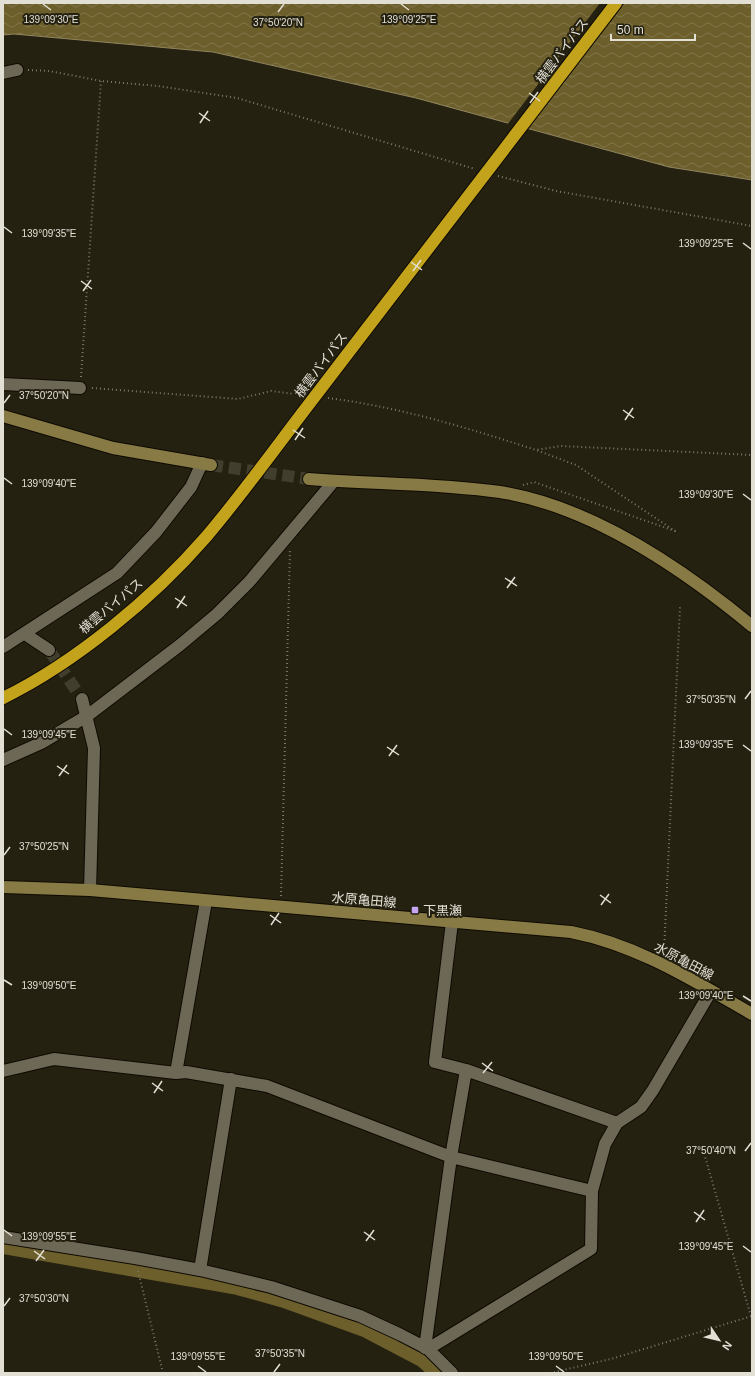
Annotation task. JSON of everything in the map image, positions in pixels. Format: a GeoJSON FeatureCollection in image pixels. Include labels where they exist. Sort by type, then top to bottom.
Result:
{"type":"FeatureCollection","features":[{"type":"Feature","properties":{"kind":"highway","name":"横雲バイパス"},"geometry":{"type":"LineString","coordinates":[[3,698],[21,689],[68,659],[113,626],[161,583],[205,538],[616,3]]}},
{"type":"Feature","properties":{"kind":"main road"},"geometry":{"type":"LineString","coordinates":[[3,416],[113,448],[207,464]]}},
{"type":"Feature","properties":{"kind":"main road"},"geometry":{"type":"LineString","coordinates":[[309,479],[430,485],[501,492],[553,505],[608,529],[663,561],[717,596],[752,626]]}},
{"type":"Feature","properties":{"kind":"main road","name":"水原亀田線"},"geometry":{"type":"LineString","coordinates":[[3,887],[90,890],[281,908],[554,930],[585,935],[619,944],[664,964],[752,1014]]}},
{"type":"Feature","properties":{"kind":"street"},"geometry":{"type":"LineString","coordinates":[[3,73],[17,70]]}},
{"type":"Feature","properties":{"kind":"street"},"geometry":{"type":"LineString","coordinates":[[3,384],[80,388]]}},
{"type":"Feature","properties":{"kind":"street"},"geometry":{"type":"LineString","coordinates":[[3,647],[117,573],[156,532],[207,464]]}},
{"type":"Feature","properties":{"kind":"street"},"geometry":{"type":"LineString","coordinates":[[3,760],[41,743],[87,716],[140,678],[217,614],[249,582],[285,541],[312,505],[334,481]]}},
{"type":"Feature","properties":{"kind":"street"},"geometry":{"type":"LineString","coordinates":[[25,634],[48,650]]}},
{"type":"Feature","properties":{"kind":"street"},"geometry":{"type":"LineString","coordinates":[[82,699],[94,748],[90,890]]}},
{"type":"Feature","properties":{"kind":"street"},"geometry":{"type":"LineString","coordinates":[[176,1072],[206,901]]}},
{"type":"Feature","properties":{"kind":"street"},"geometry":{"type":"LineString","coordinates":[[452,922],[435,1062],[466,1070],[616,1123]]}},
{"type":"Feature","properties":{"kind":"street"},"geometry":{"type":"LineString","coordinates":[[426,1348],[591,1249],[592,1191],[605,1144],[616,1123],[641,1107],[653,1090],[711,991]]}},
{"type":"Feature","properties":{"kind":"street"},"geometry":{"type":"LineString","coordinates":[[3,1071],[54,1059],[186,1072],[267,1086],[451,1157],[592,1191]]}},
{"type":"Feature","properties":{"kind":"street"},"geometry":{"type":"LineString","coordinates":[[426,1348],[451,1157],[466,1070]]}},
{"type":"Feature","properties":{"kind":"street"},"geometry":{"type":"LineString","coordinates":[[200,1270],[231,1079]]}},
{"type":"Feature","properties":{"kind":"street"},"geometry":{"type":"LineString","coordinates":[[3,1237],[200,1270],[271,1287],[352,1314],[401,1335],[426,1348],[452,1373]]}},
{"type":"Feature","properties":{"kind":"path"},"geometry":{"type":"LineString","coordinates":[[17,70],[49,70],[101,81],[158,86],[237,98],[479,170]]}},
{"type":"Feature","properties":{"kind":"path"},"geometry":{"type":"LineString","coordinates":[[101,81],[80,388],[238,399],[271,391],[308,396]]}},
{"type":"Feature","properties":{"kind":"path"},"geometry":{"type":"LineString","coordinates":[[494,174],[556,191],[752,226]]}},
{"type":"Feature","properties":{"kind":"path"},"geometry":{"type":"LineString","coordinates":[[322,398],[359,402],[467,427],[576,465],[675,531],[534,482],[521,486]]}},
{"type":"Feature","properties":{"kind":"path"},"geometry":{"type":"LineString","coordinates":[[536,450],[561,446],[752,455]]}},
{"type":"Feature","properties":{"kind":"path"},"geometry":{"type":"LineString","coordinates":[[281,908],[292,553],[285,541]]}},
{"type":"Feature","properties":{"kind":"path"},"geometry":{"type":"LineString","coordinates":[[664,964],[680,607]]}},
{"type":"Feature","properties":{"kind":"path"},"geometry":{"type":"LineString","coordinates":[[702,1146],[752,1320]]}},
{"type":"Feature","properties":{"kind":"path"},"geometry":{"type":"LineString","coordinates":[[135,1258],[162,1373]]}},
{"type":"Feature","properties":{"kind":"path"},"geometry":{"type":"LineString","coordinates":[[550,1373],[611,1359],[751,1317]]}},
{"type":"Feature","properties":{"kind":"water"},"geometry":{"type":"Polygon","coordinates":[[[3,3],[752,3],[752,180],[669,167],[416,98],[213,52],[14,34],[3,35],[3,3]]]}},
{"type":"Feature","properties":{"kind":"pier"},"geometry":{"type":"Polygon","coordinates":[[[600,3],[625,3],[527,130],[507,125],[600,3]]]}},
{"type":"Feature","properties":{"kind":"waterway"},"geometry":{"type":"LineString","coordinates":[[3,1244],[238,1285],[285,1298],[365,1327],[424,1358],[441,1373]]}},
{"type":"Feature","properties":{"kind":"tunnel"},"geometry":{"type":"LineString","coordinates":[[211,465],[309,479]]}},
{"type":"Feature","properties":{"kind":"tunnel"},"geometry":{"type":"LineString","coordinates":[[49,650],[82,699]]}},
{"type":"Feature","properties":{"kind":"place","name":"下黒瀬"},"geometry":{"type":"Point","coordinates":[415,910]}}]}
